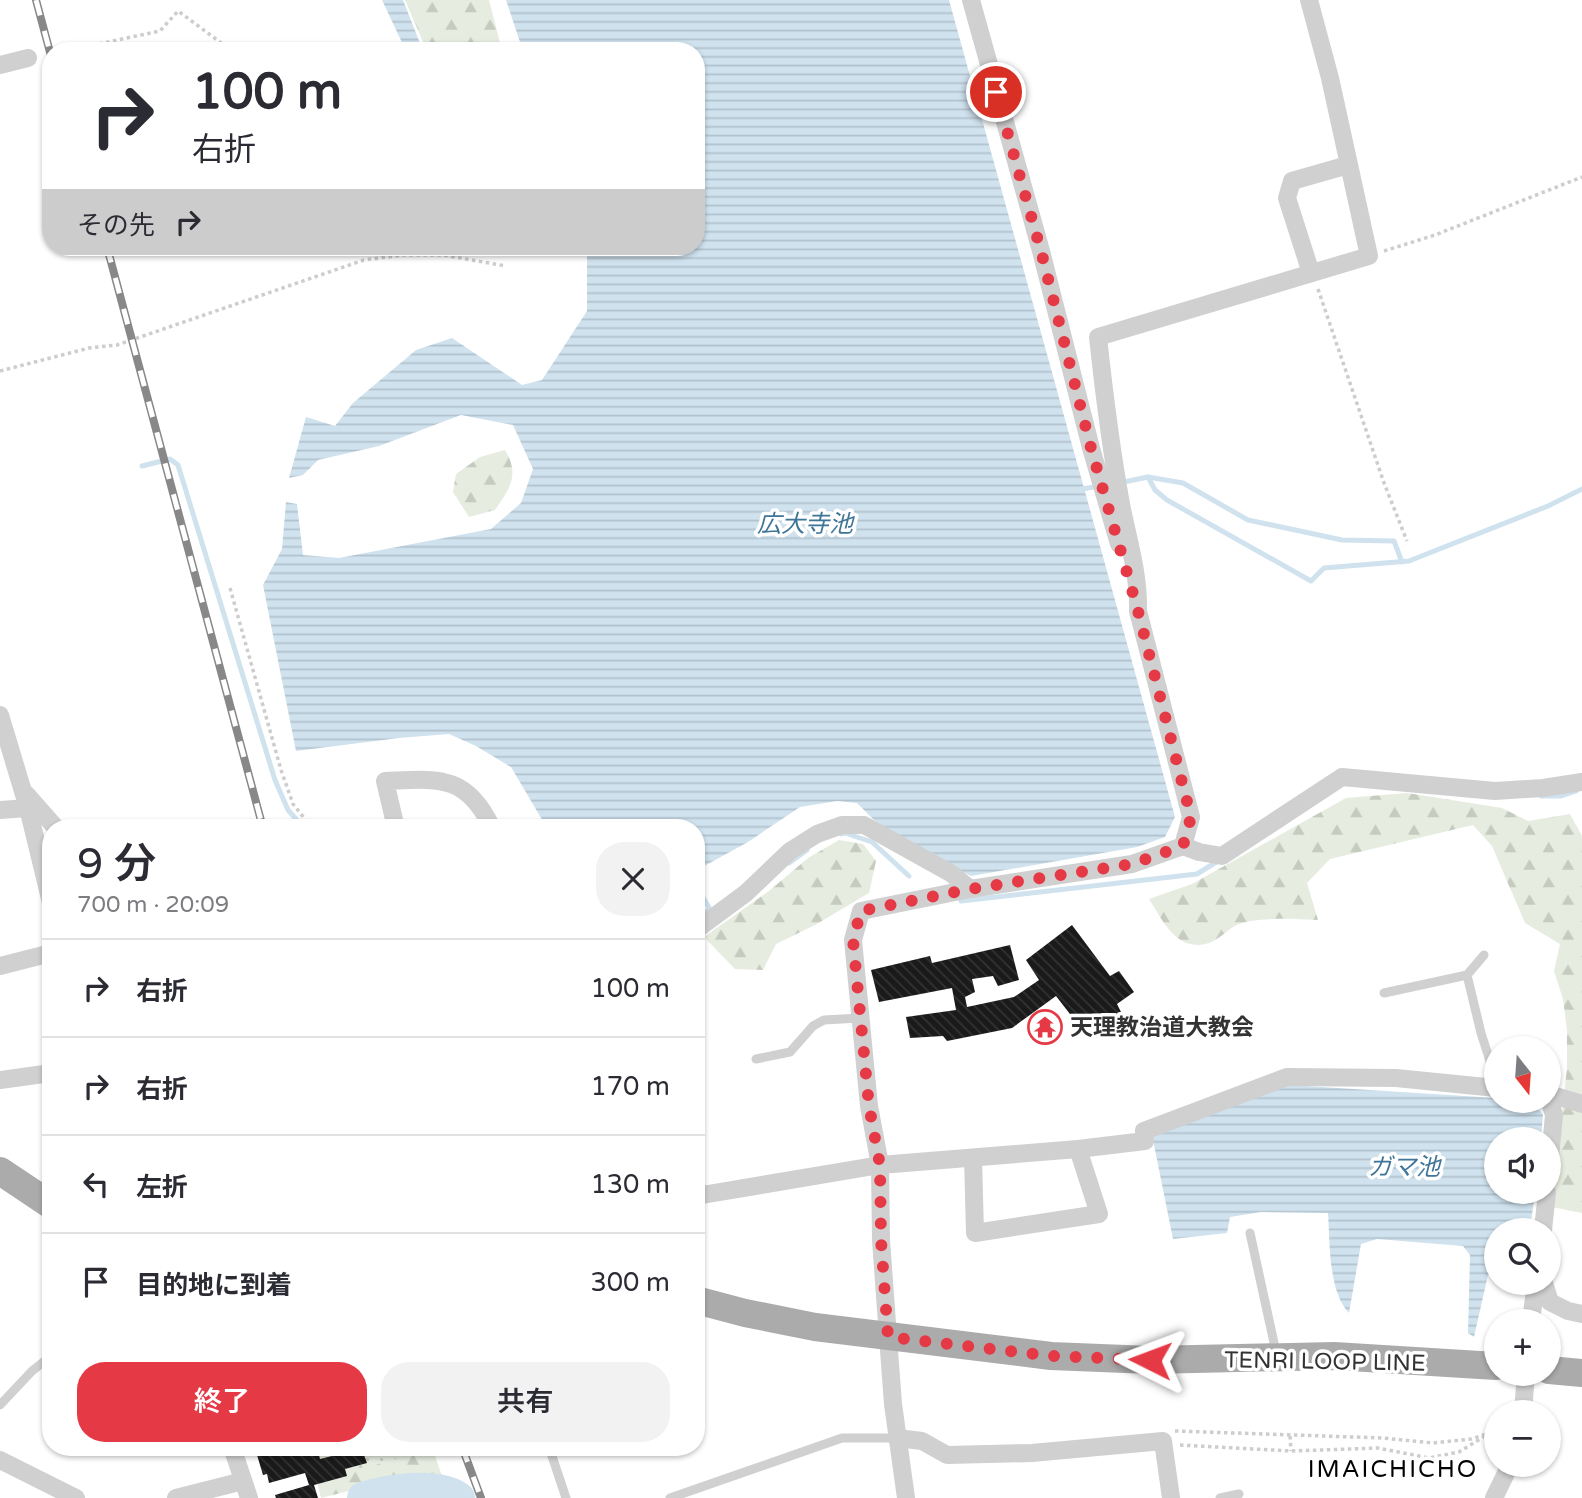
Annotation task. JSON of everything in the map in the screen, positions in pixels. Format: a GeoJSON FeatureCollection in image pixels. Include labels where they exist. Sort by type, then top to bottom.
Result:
{"type":"FeatureCollection","features":[{"type":"Feature","properties":{"kind":"main road"},"geometry":{"type":"LineString","coordinates":[[0,1171],[42,1199]]}},
{"type":"Feature","properties":{"kind":"main road","name":"TENRI LOOP LINE"},"geometry":{"type":"LineString","coordinates":[[705,1302],[757,1315],[888,1337],[1051,1356],[1150,1360],[1334,1356],[1484,1365]]}},
{"type":"Feature","properties":{"kind":"main road"},"geometry":{"type":"LineString","coordinates":[[1561,1371],[1582,1373]]}},
{"type":"Feature","properties":{"kind":"street"},"geometry":{"type":"LineString","coordinates":[[971,0],[1041,251],[1091,448],[1138,611],[1191,817],[1183,846]]}},
{"type":"Feature","properties":{"kind":"street"},"geometry":{"type":"LineString","coordinates":[[1138,611],[1139,587],[1121,505],[1098,337],[1369,256],[1330,78],[1309,0]]}},
{"type":"Feature","properties":{"kind":"street"},"geometry":{"type":"LineString","coordinates":[[0,65],[29,58]]}},
{"type":"Feature","properties":{"kind":"street"},"geometry":{"type":"LineString","coordinates":[[1311,273],[1287,198],[1292,181],[1348,165]]}},
{"type":"Feature","properties":{"kind":"street"},"geometry":{"type":"LineString","coordinates":[[0,715],[42,867]]}},
{"type":"Feature","properties":{"kind":"street"},"geometry":{"type":"LineString","coordinates":[[905,1498],[888,1337],[881,1240],[880,1165],[869,1106],[853,940],[861,911],[970,889],[1132,864],[1183,846],[1222,856],[1342,777],[1495,791],[1582,782]]}},
{"type":"Feature","properties":{"kind":"street"},"geometry":{"type":"LineString","coordinates":[[394,819],[385,781],[441,780],[466,791],[488,819]]}},
{"type":"Feature","properties":{"kind":"street"},"geometry":{"type":"LineString","coordinates":[[0,810],[25,800]]}},
{"type":"Feature","properties":{"kind":"street"},"geometry":{"type":"LineString","coordinates":[[25,800],[46,819]]}},
{"type":"Feature","properties":{"kind":"street"},"geometry":{"type":"LineString","coordinates":[[705,923],[746,893],[790,851],[817,834],[842,825],[864,825],[952,874],[970,889]]}},
{"type":"Feature","properties":{"kind":"street"},"geometry":{"type":"LineString","coordinates":[[0,966],[42,955]]}},
{"type":"Feature","properties":{"kind":"street"},"geometry":{"type":"LineString","coordinates":[[0,1080],[42,1074]]}},
{"type":"Feature","properties":{"kind":"street"},"geometry":{"type":"LineString","coordinates":[[705,1194],[880,1165],[1145,1141],[1144,1131],[1287,1077],[1396,1078],[1484,1087]]}},
{"type":"Feature","properties":{"kind":"street"},"geometry":{"type":"LineString","coordinates":[[1561,1099],[1582,1104]]}},
{"type":"Feature","properties":{"kind":"street"},"geometry":{"type":"LineString","coordinates":[[973,1158],[975,1233],[1099,1214],[1078,1149]]}},
{"type":"Feature","properties":{"kind":"street"},"geometry":{"type":"LineString","coordinates":[[1548,1295],[1550,1302],[1568,1311],[1582,1314]]}},
{"type":"Feature","properties":{"kind":"street"},"geometry":{"type":"LineString","coordinates":[[897,1438],[922,1441],[947,1455],[1032,1453],[1163,1441],[1171,1498]]}},
{"type":"Feature","properties":{"kind":"street"},"geometry":{"type":"LineString","coordinates":[[176,1498],[246,1490],[235,1456]]}},
{"type":"Feature","properties":{"kind":"street"},"geometry":{"type":"LineString","coordinates":[[0,1460],[76,1498]]}},
{"type":"Feature","properties":{"kind":"street"},"geometry":{"type":"LineString","coordinates":[[1494,1498],[1504,1477]]}},
{"type":"Feature","properties":{"kind":"lane"},"geometry":{"type":"LineString","coordinates":[[1384,993],[1467,975],[1485,955]]}},
{"type":"Feature","properties":{"kind":"lane"},"geometry":{"type":"LineString","coordinates":[[1467,975],[1484,1042]]}},
{"type":"Feature","properties":{"kind":"lane"},"geometry":{"type":"LineString","coordinates":[[755,1059],[790,1052],[813,1026],[824,1020],[860,1018]]}},
{"type":"Feature","properties":{"kind":"lane"},"geometry":{"type":"LineString","coordinates":[[1250,1233],[1277,1357]]}},
{"type":"Feature","properties":{"kind":"lane"},"geometry":{"type":"LineString","coordinates":[[0,1405],[42,1363]]}},
{"type":"Feature","properties":{"kind":"lane"},"geometry":{"type":"LineString","coordinates":[[670,1498],[842,1438],[897,1438]]}},
{"type":"Feature","properties":{"kind":"lane"},"geometry":{"type":"LineString","coordinates":[[552,1456],[566,1498]]}},
{"type":"Feature","properties":{"kind":"lane"},"geometry":{"type":"LineString","coordinates":[[1220,1498],[1239,1494]]}},
{"type":"Feature","properties":{"kind":"path"},"geometry":{"type":"LineString","coordinates":[[108,42],[160,31],[178,11],[220,42]]}},
{"type":"Feature","properties":{"kind":"path"},"geometry":{"type":"LineString","coordinates":[[1369,256],[1435,235],[1582,177]]}},
{"type":"Feature","properties":{"kind":"path"},"geometry":{"type":"LineString","coordinates":[[0,371],[89,348],[117,345],[364,260],[396,256]]}},
{"type":"Feature","properties":{"kind":"path"},"geometry":{"type":"LineString","coordinates":[[443,256],[506,266]]}},
{"type":"Feature","properties":{"kind":"path"},"geometry":{"type":"LineString","coordinates":[[1311,273],[1407,541]]}},
{"type":"Feature","properties":{"kind":"path"},"geometry":{"type":"LineString","coordinates":[[230,588],[281,770],[293,804],[305,819]]}},
{"type":"Feature","properties":{"kind":"path"},"geometry":{"type":"LineString","coordinates":[[1484,1435],[1471,1439],[1433,1443],[1383,1438],[1158,1430],[1163,1441],[1173,1445],[1291,1451],[1378,1448],[1429,1458],[1459,1452],[1484,1436]]}},
{"type":"Feature","properties":{"kind":"path"},"geometry":{"type":"LineString","coordinates":[[1290,1435],[1291,1451]]}},
{"type":"Feature","properties":{"kind":"green space"},"geometry":{"type":"Polygon","coordinates":[[[405,0],[489,0],[500,42],[423,42],[405,0]]]}},
{"type":"Feature","properties":{"kind":"green space"},"geometry":{"type":"Polygon","coordinates":[[[505,450],[512,474],[505,495],[495,510],[469,517],[453,492],[456,474],[480,457],[505,450]]]}},
{"type":"Feature","properties":{"kind":"green space"},"geometry":{"type":"Polygon","coordinates":[[[1407,793],[1502,808],[1528,821],[1570,814],[1582,836],[1582,1213],[1552,1207],[1552,1204],[1561,1204],[1561,1127],[1567,1067],[1567,1030],[1563,999],[1554,971],[1560,944],[1525,923],[1492,846],[1473,825],[1330,859],[1307,883],[1318,920],[1251,921],[1238,925],[1209,943],[1198,945],[1188,943],[1172,933],[1149,899],[1192,884],[1346,798],[1407,793]]]}},
{"type":"Feature","properties":{"kind":"green space"},"geometry":{"type":"Polygon","coordinates":[[[839,840],[863,844],[876,861],[869,893],[776,944],[763,970],[735,969],[705,936],[769,891],[808,858],[839,840]]]}},
{"type":"Feature","properties":{"kind":"green space"},"geometry":{"type":"Polygon","coordinates":[[[313,1456],[402,1457],[320,1481],[313,1456]]]}},
{"type":"Feature","properties":{"kind":"green space"},"geometry":{"type":"Polygon","coordinates":[[[395,1456],[435,1456],[443,1479],[404,1477],[321,1498],[316,1479],[395,1456]]]}},
{"type":"Feature","properties":{"kind":"water"},"geometry":{"type":"Polygon","coordinates":[[[382,0],[403,0],[419,42],[402,42],[382,0]]]}},
{"type":"Feature","properties":{"kind":"water","name":"広大寺池"},"geometry":{"type":"Polygon","coordinates":[[[506,0],[949,0],[1175,817],[1165,837],[1137,847],[971,876],[886,832],[857,803],[837,801],[800,807],[748,842],[705,866],[705,819],[542,819],[511,767],[449,734],[296,751],[263,585],[282,549],[286,502],[297,504],[303,555],[339,558],[491,529],[521,503],[533,469],[513,425],[461,415],[379,446],[318,460],[303,475],[289,478],[306,417],[335,426],[353,403],[416,350],[452,338],[522,385],[542,380],[587,311],[587,256],[705,256],[705,42],[520,42],[506,0]]]}},
{"type":"Feature","properties":{"kind":"water","name":"ガマ池"},"geometry":{"type":"Polygon","coordinates":[[[1290,1085],[1484,1097],[1484,1113],[1543,1114],[1542,1127],[1484,1127],[1484,1204],[1533,1204],[1532,1218],[1484,1218],[1484,1293],[1474,1337],[1468,1333],[1470,1255],[1463,1246],[1377,1239],[1361,1244],[1349,1313],[1342,1304],[1334,1279],[1328,1213],[1261,1212],[1230,1217],[1227,1233],[1173,1239],[1152,1135],[1290,1085]]]}},
{"type":"Feature","properties":{"kind":"building"},"geometry":{"type":"Polygon","coordinates":[[[1072,925],[1110,976],[1119,971],[1134,992],[1117,1004],[1122,1014],[1087,1036],[1056,996],[1012,1028],[947,1041],[943,1036],[910,1038],[906,1017],[956,1010],[952,988],[879,1002],[871,970],[930,956],[932,963],[1010,945],[1019,980],[998,986],[993,976],[972,979],[975,992],[965,997],[967,1007],[1014,997],[1039,980],[1026,960],[1072,925]]]}},
{"type":"Feature","properties":{"kind":"building"},"geometry":{"type":"Polygon","coordinates":[[[257,1456],[319,1456],[320,1459],[332,1456],[364,1456],[367,1463],[345,1469],[347,1476],[314,1485],[318,1498],[276,1498],[275,1495],[309,1485],[305,1473],[269,1483],[267,1474],[263,1475],[257,1456]]]}},
{"type":"Feature","properties":{"kind":"waterway"},"geometry":{"type":"LineString","coordinates":[[142,466],[170,459],[178,465],[275,780],[288,810],[296,819]]}},
{"type":"Feature","properties":{"kind":"waterway"},"geometry":{"type":"LineString","coordinates":[[1148,477],[1155,490],[1167,500],[1311,581],[1324,568],[1409,561],[1548,506],[1582,489]]}},
{"type":"Feature","properties":{"kind":"waterway"},"geometry":{"type":"LineString","coordinates":[[1119,483],[1148,477],[1183,483],[1248,520],[1342,540],[1394,541],[1402,562]]}},
{"type":"Feature","properties":{"kind":"waterway"},"geometry":{"type":"LineString","coordinates":[[1077,490],[1099,486]]}},
{"type":"Feature","properties":{"kind":"waterway"},"geometry":{"type":"LineString","coordinates":[[1541,796],[1561,796],[1576,791]]}},
{"type":"Feature","properties":{"kind":"waterway"},"geometry":{"type":"LineString","coordinates":[[841,834],[872,842],[909,876]]}},
{"type":"Feature","properties":{"kind":"waterway"},"geometry":{"type":"LineString","coordinates":[[789,863],[807,850]]}},
{"type":"Feature","properties":{"kind":"waterway"},"geometry":{"type":"LineString","coordinates":[[961,901],[1197,874],[1218,861]]}},
{"type":"Feature","properties":{"kind":"waterway"},"geometry":{"type":"LineString","coordinates":[[705,901],[710,909],[705,912]]}},
{"type":"Feature","properties":{"kind":"waterway"},"geometry":{"type":"LineString","coordinates":[[363,1498],[412,1489],[439,1490],[459,1498]]}},
{"type":"Feature","properties":{"kind":"railway"},"geometry":{"type":"LineString","coordinates":[[36,0],[47,42]]}},
{"type":"Feature","properties":{"kind":"railway"},"geometry":{"type":"LineString","coordinates":[[109,256],[261,819]]}},
{"type":"Feature","properties":{"kind":"railway"},"geometry":{"type":"LineString","coordinates":[[465,1456],[481,1498]]}},
{"type":"Feature","properties":{"kind":"place","name":"天理教治道大教会"},"geometry":{"type":"Point","coordinates":[1045,1027]}},
{"type":"Feature","properties":{"kind":"district","name":"IMAICHICHO"},"geometry":{"type":"Point","coordinates":[1393,1469]}},
{"type":"Feature","properties":{"kind":"route"},"geometry":{"type":"LineString","coordinates":[[996,92],[1041,251],[1091,448],[1138,611],[1191,817],[1183,846],[1132,864],[970,889],[861,911],[853,940],[869,1106],[880,1165],[881,1240],[888,1337],[1051,1356],[1150,1360]]}}]}
